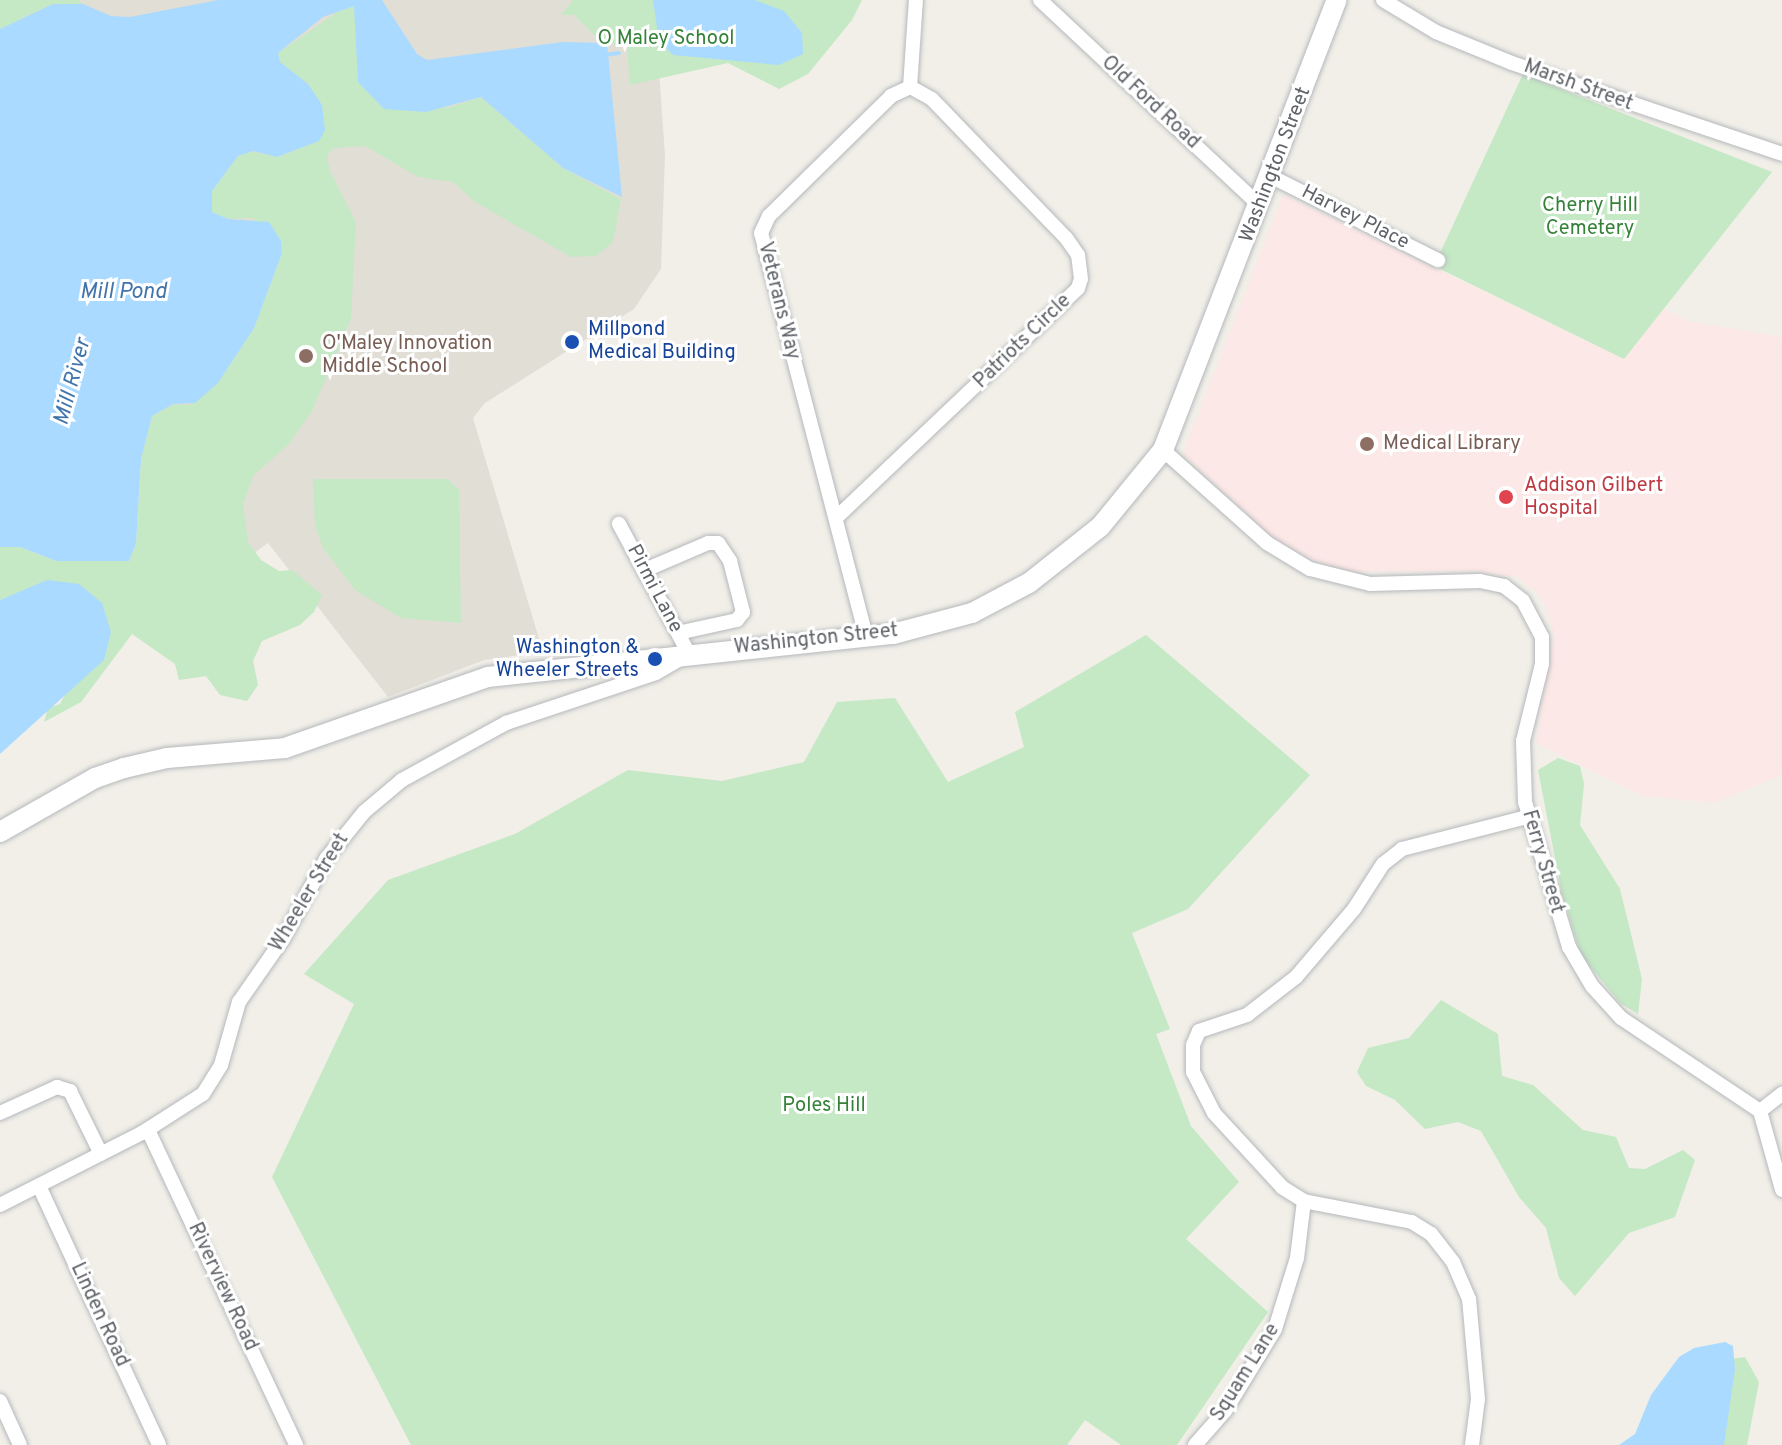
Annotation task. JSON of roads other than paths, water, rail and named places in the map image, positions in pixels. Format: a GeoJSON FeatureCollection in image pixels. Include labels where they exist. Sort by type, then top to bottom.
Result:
{"type":"FeatureCollection","features":[{"type":"Feature","properties":{"kind":"main road","name":"Washington Street"},"geometry":{"type":"LineString","coordinates":[[0,832],[95,778],[144,762],[285,748],[488,677],[866,636],[972,613],[1029,583],[1100,527],[1163,450],[1272,177],[1337,0]]}},
{"type":"Feature","properties":{"kind":"street"},"geometry":{"type":"LineString","coordinates":[[910,87],[916,0]]}},
{"type":"Feature","properties":{"kind":"street","name":"Old Ford Road"},"geometry":{"type":"LineString","coordinates":[[1040,0],[1260,206]]}},
{"type":"Feature","properties":{"kind":"street","name":"Marsh Street"},"geometry":{"type":"LineString","coordinates":[[1383,0],[1418,24],[1501,58],[1782,154]]}},
{"type":"Feature","properties":{"kind":"street","name":"Veterans Way"},"geometry":{"type":"LineString","coordinates":[[837,517],[761,233],[769,216],[880,107],[910,87]]}},
{"type":"Feature","properties":{"kind":"street","name":"Patriots Circle"},"geometry":{"type":"LineString","coordinates":[[837,517],[1068,299],[1081,279],[1078,255],[1066,238],[932,99],[910,87]]}},
{"type":"Feature","properties":{"kind":"street","name":"Harvey Place"},"geometry":{"type":"LineString","coordinates":[[1272,177],[1438,260]]}},
{"type":"Feature","properties":{"kind":"street","name":"Ferry Street"},"geometry":{"type":"LineString","coordinates":[[1163,450],[1267,543],[1310,569],[1370,584],[1480,581],[1515,592],[1542,637],[1542,664],[1523,741],[1527,817],[1569,947],[1609,1008],[1671,1055],[1760,1111]]}},
{"type":"Feature","properties":{"kind":"street"},"geometry":{"type":"LineString","coordinates":[[837,517],[866,636]]}},
{"type":"Feature","properties":{"kind":"street","name":"Pirmi Lane"},"geometry":{"type":"LineString","coordinates":[[619,524],[689,654]]}},
{"type":"Feature","properties":{"kind":"street"},"geometry":{"type":"LineString","coordinates":[[645,570],[708,543],[718,543],[730,561],[743,612],[737,620],[678,633]]}},
{"type":"Feature","properties":{"kind":"street","name":"Wheeler Street"},"geometry":{"type":"LineString","coordinates":[[0,1205],[148,1130],[211,1085],[239,1002],[283,939],[338,841],[379,798],[475,737],[565,700],[656,673],[689,654]]}},
{"type":"Feature","properties":{"kind":"street"},"geometry":{"type":"LineString","coordinates":[[1472,1445],[1478,1399],[1469,1299],[1453,1262],[1431,1234],[1412,1222],[1304,1201],[1282,1187],[1220,1121],[1193,1072],[1194,1037],[1207,1027],[1247,1015],[1296,977],[1395,854],[1527,817]]}},
{"type":"Feature","properties":{"kind":"street"},"geometry":{"type":"LineString","coordinates":[[0,1113],[57,1087],[70,1091],[101,1154]]}},
{"type":"Feature","properties":{"kind":"street"},"geometry":{"type":"LineString","coordinates":[[1782,1094],[1760,1111],[1782,1190]]}},
{"type":"Feature","properties":{"kind":"street","name":"Riverview Road"},"geometry":{"type":"LineString","coordinates":[[148,1130],[296,1445]]}},
{"type":"Feature","properties":{"kind":"street","name":"Linden Road"},"geometry":{"type":"LineString","coordinates":[[39,1186],[159,1445]]}},
{"type":"Feature","properties":{"kind":"street","name":"Squam Lane"},"geometry":{"type":"LineString","coordinates":[[1195,1445],[1225,1411],[1275,1329],[1297,1258],[1304,1201]]}},
{"type":"Feature","properties":{"kind":"street"},"geometry":{"type":"LineString","coordinates":[[0,1401],[20,1445]]}},
{"type":"Feature","properties":{"kind":"water","name":"Mill Pond"},"geometry":{"type":"Polygon","coordinates":[[[218,0],[382,0],[417,54],[427,60],[563,42],[607,43],[622,197],[563,168],[481,97],[426,112],[384,109],[358,82],[354,6],[323,17],[278,53],[280,62],[308,84],[322,105],[325,130],[319,141],[277,157],[253,151],[238,156],[212,191],[212,212],[228,219],[269,222],[281,241],[282,253],[254,328],[218,383],[195,403],[173,404],[152,416],[141,459],[136,544],[129,561],[56,561],[20,547],[0,547],[0,29],[53,4],[83,4],[111,16],[130,17],[218,0]]]}},
{"type":"Feature","properties":{"kind":"water"},"geometry":{"type":"Polygon","coordinates":[[[653,0],[755,0],[784,11],[802,33],[803,54],[779,65],[673,55],[659,41],[653,0]]]}},
{"type":"Feature","properties":{"kind":"water"},"geometry":{"type":"Polygon","coordinates":[[[47,580],[79,584],[102,603],[111,632],[104,660],[0,754],[0,600],[47,580]]]}},
{"type":"Feature","properties":{"kind":"water"},"geometry":{"type":"Polygon","coordinates":[[[1725,1342],[1733,1346],[1735,1369],[1724,1445],[1619,1445],[1635,1434],[1651,1395],[1679,1357],[1694,1348],[1725,1342]]]}},
{"type":"Feature","properties":{"kind":"waterway","name":"Mill River"},"geometry":{"type":"LineString","coordinates":[[605,55],[619,53]]}},
{"type":"Feature","properties":{"kind":"place","name":"Millpond Medical Building"},"geometry":{"type":"Point","coordinates":[572,342]}},
{"type":"Feature","properties":{"kind":"place","name":"O'Maley Innovation Middle School"},"geometry":{"type":"Point","coordinates":[306,356]}},
{"type":"Feature","properties":{"kind":"place","name":"Medical Library"},"geometry":{"type":"Point","coordinates":[1367,444]}},
{"type":"Feature","properties":{"kind":"place","name":"Addison Gilbert Hospital"},"geometry":{"type":"Point","coordinates":[1506,497]}},
{"type":"Feature","properties":{"kind":"place","name":"Washington & Wheeler Streets"},"geometry":{"type":"Point","coordinates":[655,659]}},
{"type":"Feature","properties":{"kind":"park label","name":"O Maley School"},"geometry":{"type":"Point","coordinates":[666,39]}},
{"type":"Feature","properties":{"kind":"park label","name":"Cherry Hill Cemetery"},"geometry":{"type":"Point","coordinates":[1590,218]}},
{"type":"Feature","properties":{"kind":"park label","name":"Poles Hill"},"geometry":{"type":"Point","coordinates":[824,1106]}}]}
